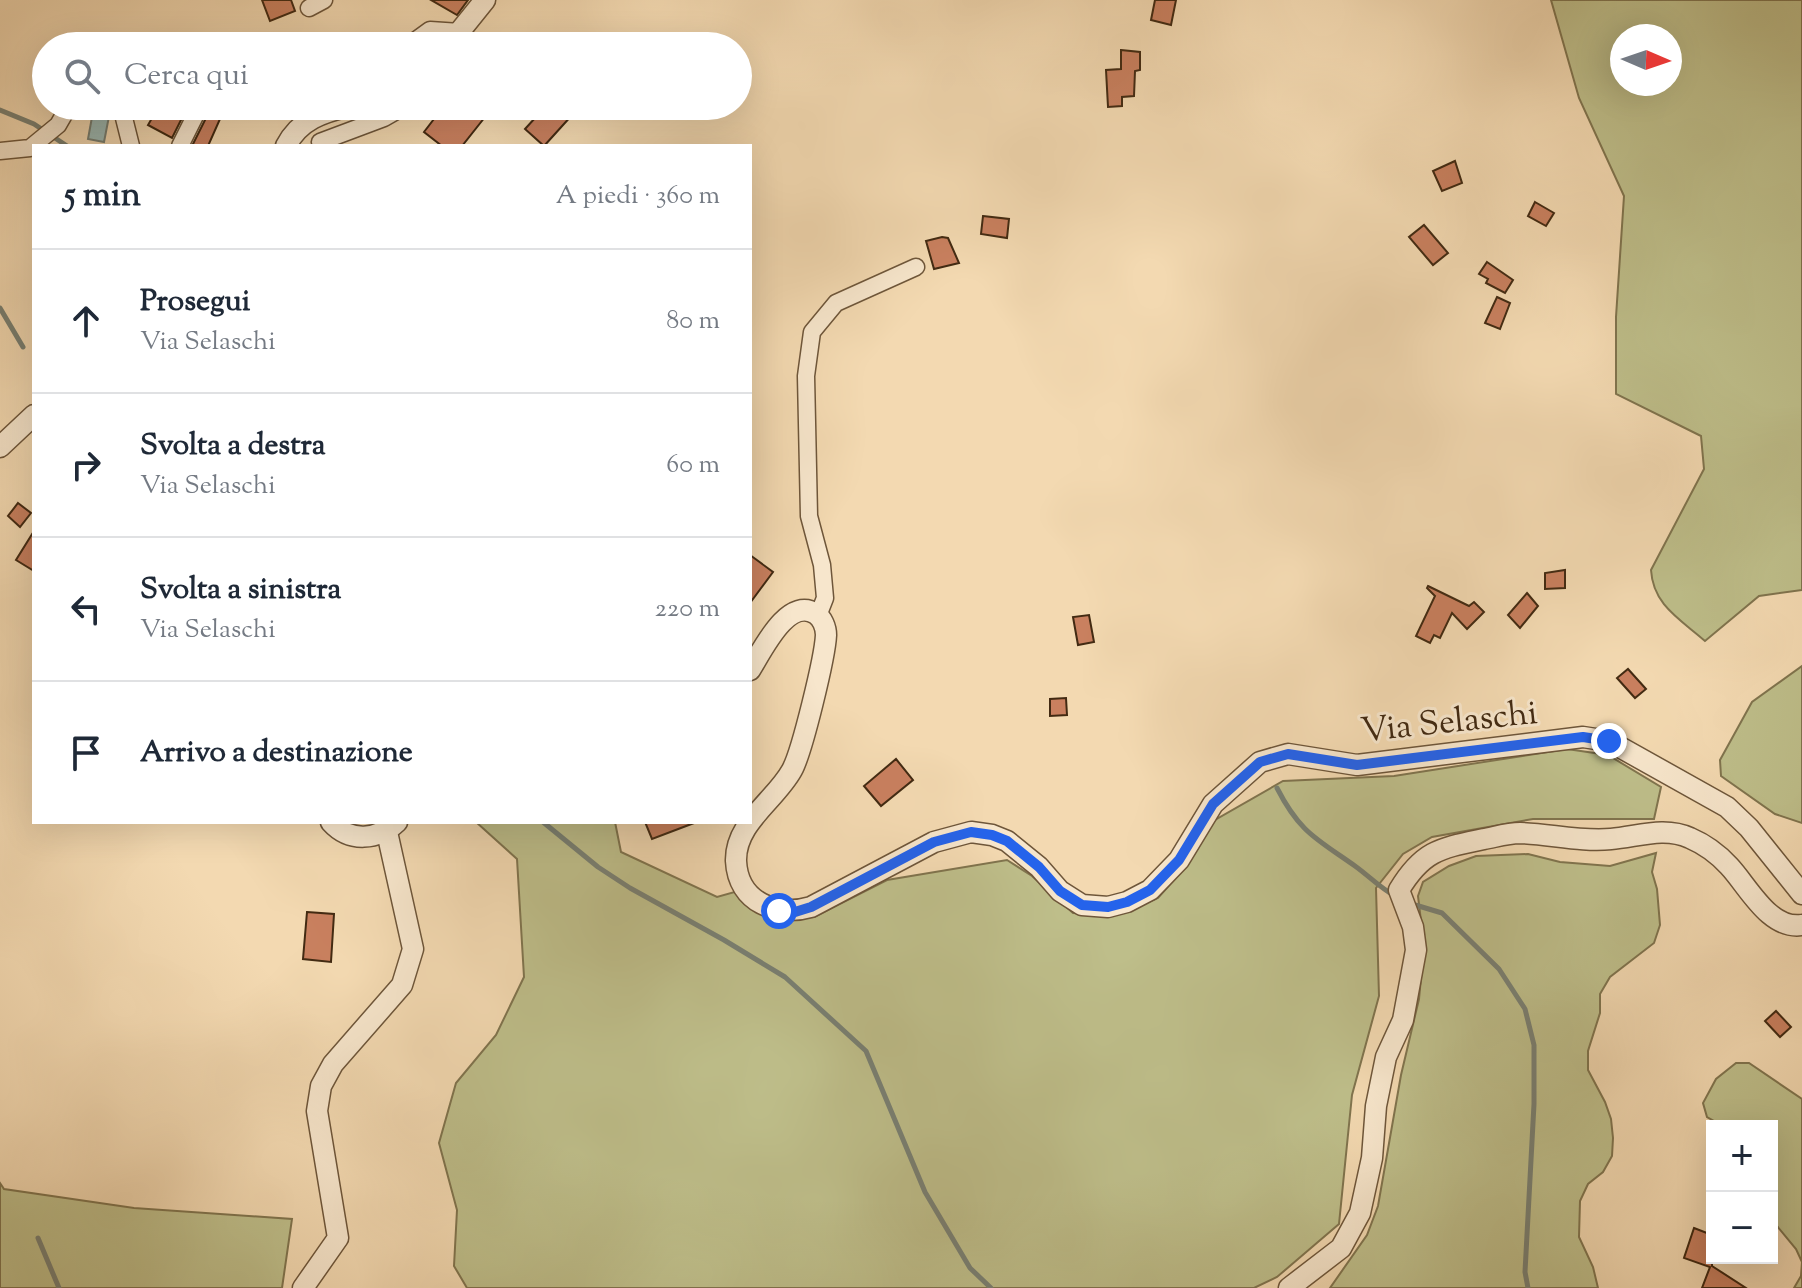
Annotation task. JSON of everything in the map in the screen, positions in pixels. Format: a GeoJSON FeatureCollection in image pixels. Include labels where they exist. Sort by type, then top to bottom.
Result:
{"type":"FeatureCollection","features":[{"type":"Feature","properties":{"kind":"street"},"geometry":{"type":"LineString","coordinates":[[460,32],[485,0]]}},
{"type":"Feature","properties":{"kind":"street"},"geometry":{"type":"LineString","coordinates":[[35,144],[61,120]]}},
{"type":"Feature","properties":{"kind":"street"},"geometry":{"type":"LineString","coordinates":[[124,120],[130,144]]}},
{"type":"Feature","properties":{"kind":"street"},"geometry":{"type":"LineString","coordinates":[[181,144],[193,120]]}},
{"type":"Feature","properties":{"kind":"street"},"geometry":{"type":"LineString","coordinates":[[287,144],[300,125],[309,120]]}},
{"type":"Feature","properties":{"kind":"street"},"geometry":{"type":"LineString","coordinates":[[320,142],[379,120]]}},
{"type":"Feature","properties":{"kind":"street"},"geometry":{"type":"LineString","coordinates":[[0,151],[32,146]]}},
{"type":"Feature","properties":{"kind":"street"},"geometry":{"type":"LineString","coordinates":[[752,667],[786,616],[809,610],[818,616],[825,598],[822,565],[809,516],[806,376],[812,332],[836,303],[916,267]]}},
{"type":"Feature","properties":{"kind":"street"},"geometry":{"type":"LineString","coordinates":[[1,445],[32,417]]}},
{"type":"Feature","properties":{"kind":"street","name":"Via Selaschi"},"geometry":{"type":"LineString","coordinates":[[752,821],[793,770],[826,634],[818,616]]}},
{"type":"Feature","properties":{"kind":"street","name":"Via Selaschi"},"geometry":{"type":"LineString","coordinates":[[749,824],[742,833],[736,865],[746,888],[763,905],[779,911],[795,912],[811,907],[934,842],[971,832],[1007,841],[1039,867],[1060,891],[1082,905],[1108,907],[1127,902],[1150,890],[1179,860],[1213,804],[1260,762],[1288,754],[1357,765],[1583,737],[1609,741],[1727,807],[1749,828],[1802,894]]}},
{"type":"Feature","properties":{"kind":"street"},"geometry":{"type":"LineString","coordinates":[[303,1288],[338,1238],[317,1111],[321,1086],[333,1064],[402,985],[413,949],[392,827],[373,838],[352,835],[333,824]]}},
{"type":"Feature","properties":{"kind":"street"},"geometry":{"type":"LineString","coordinates":[[1289,1288],[1341,1248],[1360,1213],[1372,1158],[1376,1106],[1386,1057],[1403,1020],[1416,950],[1413,927],[1399,890],[1413,867],[1441,848],[1516,833],[1591,840],[1658,832],[1686,836],[1706,846],[1729,865],[1766,910],[1791,925],[1802,925]]}},
{"type":"Feature","properties":{"kind":"green space"},"geometry":{"type":"Polygon","coordinates":[[[1551,0],[1802,0],[1802,590],[1759,596],[1705,641],[1662,602],[1651,570],[1704,469],[1701,436],[1616,394],[1616,317],[1624,196],[1579,98],[1551,0]]]}},
{"type":"Feature","properties":{"kind":"green space"},"geometry":{"type":"Polygon","coordinates":[[[1802,666],[1802,823],[1775,814],[1721,776],[1720,760],[1752,702],[1802,666]]]}},
{"type":"Feature","properties":{"kind":"green space"},"geometry":{"type":"Polygon","coordinates":[[[1567,749],[1608,755],[1661,787],[1654,819],[1533,819],[1432,837],[1403,854],[1376,888],[1379,996],[1352,1095],[1339,1224],[1277,1277],[1254,1288],[467,1288],[454,1266],[457,1210],[439,1143],[456,1083],[496,1035],[524,977],[517,859],[478,824],[615,824],[621,852],[717,897],[738,891],[783,918],[814,917],[887,880],[1007,860],[1032,876],[1073,913],[1117,915],[1158,898],[1185,868],[1208,824],[1283,781],[1394,776],[1567,749]]]}},
{"type":"Feature","properties":{"kind":"green space"},"geometry":{"type":"Polygon","coordinates":[[[1656,853],[1652,872],[1657,889],[1660,925],[1654,943],[1610,977],[1600,994],[1600,1013],[1588,1051],[1588,1070],[1605,1102],[1613,1138],[1612,1156],[1603,1172],[1588,1184],[1580,1201],[1579,1237],[1593,1267],[1598,1288],[1330,1288],[1367,1235],[1378,1206],[1401,1075],[1419,999],[1424,946],[1418,896],[1423,882],[1449,866],[1476,856],[1528,854],[1560,862],[1610,866],[1656,853]]]}},
{"type":"Feature","properties":{"kind":"green space"},"geometry":{"type":"Polygon","coordinates":[[[1736,1063],[1749,1063],[1802,1099],[1802,1262],[1796,1249],[1778,1227],[1778,1120],[1712,1120],[1707,1117],[1703,1103],[1716,1079],[1736,1063]]]}},
{"type":"Feature","properties":{"kind":"green space"},"geometry":{"type":"Polygon","coordinates":[[[0,1183],[4,1189],[134,1208],[292,1219],[282,1288],[0,1288],[0,1183]]]}},
{"type":"Feature","properties":{"kind":"green space"},"geometry":{"type":"Polygon","coordinates":[[[1802,1262],[1802,1288],[1794,1288],[1801,1276],[1802,1262]]]}},
{"type":"Feature","properties":{"kind":"water"},"geometry":{"type":"Polygon","coordinates":[[[91,120],[108,120],[104,142],[88,139],[91,120]]]}},
{"type":"Feature","properties":{"kind":"building"},"geometry":{"type":"Polygon","coordinates":[[[262,0],[291,0],[295,11],[270,21],[262,0]]]}},
{"type":"Feature","properties":{"kind":"building"},"geometry":{"type":"Polygon","coordinates":[[[431,0],[468,0],[457,15],[431,0]]]}},
{"type":"Feature","properties":{"kind":"building"},"geometry":{"type":"Polygon","coordinates":[[[1155,0],[1176,0],[1171,25],[1151,20],[1155,0]]]}},
{"type":"Feature","properties":{"kind":"building"},"geometry":{"type":"Polygon","coordinates":[[[1121,50],[1140,52],[1140,70],[1135,71],[1134,96],[1122,97],[1122,106],[1108,107],[1106,70],[1121,69],[1121,50]]]}},
{"type":"Feature","properties":{"kind":"building"},"geometry":{"type":"Polygon","coordinates":[[[151,120],[181,120],[172,138],[148,125],[151,120]]]}},
{"type":"Feature","properties":{"kind":"building"},"geometry":{"type":"Polygon","coordinates":[[[205,120],[220,120],[209,144],[193,144],[205,120]]]}},
{"type":"Feature","properties":{"kind":"building"},"geometry":{"type":"Polygon","coordinates":[[[433,120],[483,120],[464,144],[439,144],[424,132],[433,120]]]}},
{"type":"Feature","properties":{"kind":"building"},"geometry":{"type":"Polygon","coordinates":[[[533,120],[568,120],[546,144],[525,129],[533,120]]]}},
{"type":"Feature","properties":{"kind":"building"},"geometry":{"type":"Polygon","coordinates":[[[1455,161],[1462,183],[1442,191],[1433,171],[1455,161]]]}},
{"type":"Feature","properties":{"kind":"building"},"geometry":{"type":"Polygon","coordinates":[[[1535,202],[1554,213],[1546,226],[1528,216],[1535,202]]]}},
{"type":"Feature","properties":{"kind":"building"},"geometry":{"type":"Polygon","coordinates":[[[983,216],[1009,219],[1007,238],[981,234],[983,216]]]}},
{"type":"Feature","properties":{"kind":"building"},"geometry":{"type":"Polygon","coordinates":[[[1424,225],[1448,253],[1433,265],[1409,237],[1424,225]]]}},
{"type":"Feature","properties":{"kind":"building"},"geometry":{"type":"Polygon","coordinates":[[[948,238],[959,263],[934,269],[926,241],[948,238]]]}},
{"type":"Feature","properties":{"kind":"building"},"geometry":{"type":"Polygon","coordinates":[[[1487,262],[1513,280],[1505,293],[1486,283],[1488,279],[1479,274],[1487,262]]]}},
{"type":"Feature","properties":{"kind":"building"},"geometry":{"type":"Polygon","coordinates":[[[1497,297],[1510,303],[1500,329],[1485,323],[1497,297]]]}},
{"type":"Feature","properties":{"kind":"building"},"geometry":{"type":"Polygon","coordinates":[[[18,503],[31,513],[20,527],[8,516],[18,503]]]}},
{"type":"Feature","properties":{"kind":"building"},"geometry":{"type":"Polygon","coordinates":[[[32,534],[32,570],[16,560],[32,534]]]}},
{"type":"Feature","properties":{"kind":"building"},"geometry":{"type":"Polygon","coordinates":[[[752,556],[773,572],[752,600],[752,556]]]}},
{"type":"Feature","properties":{"kind":"building"},"geometry":{"type":"Polygon","coordinates":[[[1565,570],[1565,588],[1545,589],[1545,573],[1565,570]]]}},
{"type":"Feature","properties":{"kind":"building"},"geometry":{"type":"Polygon","coordinates":[[[1428,586],[1469,606],[1474,602],[1484,612],[1467,629],[1452,613],[1440,638],[1434,635],[1430,643],[1416,636],[1435,596],[1428,586]]]}},
{"type":"Feature","properties":{"kind":"building"},"geometry":{"type":"Polygon","coordinates":[[[1527,593],[1538,606],[1520,628],[1508,615],[1527,593]]]}},
{"type":"Feature","properties":{"kind":"building"},"geometry":{"type":"Polygon","coordinates":[[[1089,615],[1094,642],[1078,645],[1073,617],[1089,615]]]}},
{"type":"Feature","properties":{"kind":"building"},"geometry":{"type":"Polygon","coordinates":[[[1628,669],[1646,689],[1635,698],[1617,678],[1628,669]]]}},
{"type":"Feature","properties":{"kind":"building"},"geometry":{"type":"Polygon","coordinates":[[[1066,698],[1067,715],[1050,716],[1050,699],[1066,698]]]}},
{"type":"Feature","properties":{"kind":"building"},"geometry":{"type":"Polygon","coordinates":[[[896,759],[913,780],[881,806],[864,786],[896,759]]]}},
{"type":"Feature","properties":{"kind":"building"},"geometry":{"type":"Polygon","coordinates":[[[646,824],[691,824],[652,839],[646,824]]]}},
{"type":"Feature","properties":{"kind":"building"},"geometry":{"type":"Polygon","coordinates":[[[307,912],[334,914],[331,962],[303,959],[307,912]]]}},
{"type":"Feature","properties":{"kind":"building"},"geometry":{"type":"Polygon","coordinates":[[[1776,1011],[1791,1027],[1780,1037],[1765,1021],[1776,1011]]]}},
{"type":"Feature","properties":{"kind":"building"},"geometry":{"type":"Polygon","coordinates":[[[1694,1228],[1706,1233],[1706,1264],[1712,1264],[1746,1288],[1702,1288],[1710,1267],[1684,1258],[1694,1228]]]}},
{"type":"Feature","properties":{"kind":"waterway"},"geometry":{"type":"LineString","coordinates":[[0,110],[34,124],[64,144]]}},
{"type":"Feature","properties":{"kind":"waterway"},"geometry":{"type":"LineString","coordinates":[[0,308],[23,347]]}},
{"type":"Feature","properties":{"kind":"waterway"},"geometry":{"type":"LineString","coordinates":[[1277,788],[1310,834],[1395,896]]}},
{"type":"Feature","properties":{"kind":"waterway"},"geometry":{"type":"LineString","coordinates":[[545,824],[598,867],[630,888],[785,977],[866,1051],[925,1192],[970,1268],[991,1288]]}},
{"type":"Feature","properties":{"kind":"waterway"},"geometry":{"type":"LineString","coordinates":[[1412,904],[1442,913],[1499,969],[1525,1009],[1534,1045],[1525,1272],[1528,1288]]}},
{"type":"Feature","properties":{"kind":"waterway"},"geometry":{"type":"LineString","coordinates":[[38,1238],[59,1288]]}},
{"type":"Feature","properties":{"kind":"route"},"geometry":{"type":"LineString","coordinates":[[779,911],[795,912],[811,907],[934,842],[971,832],[1007,841],[1039,867],[1060,891],[1082,905],[1108,907],[1127,902],[1150,890],[1179,860],[1213,804],[1260,762],[1288,754],[1357,765],[1583,737],[1609,741]]}}]}
